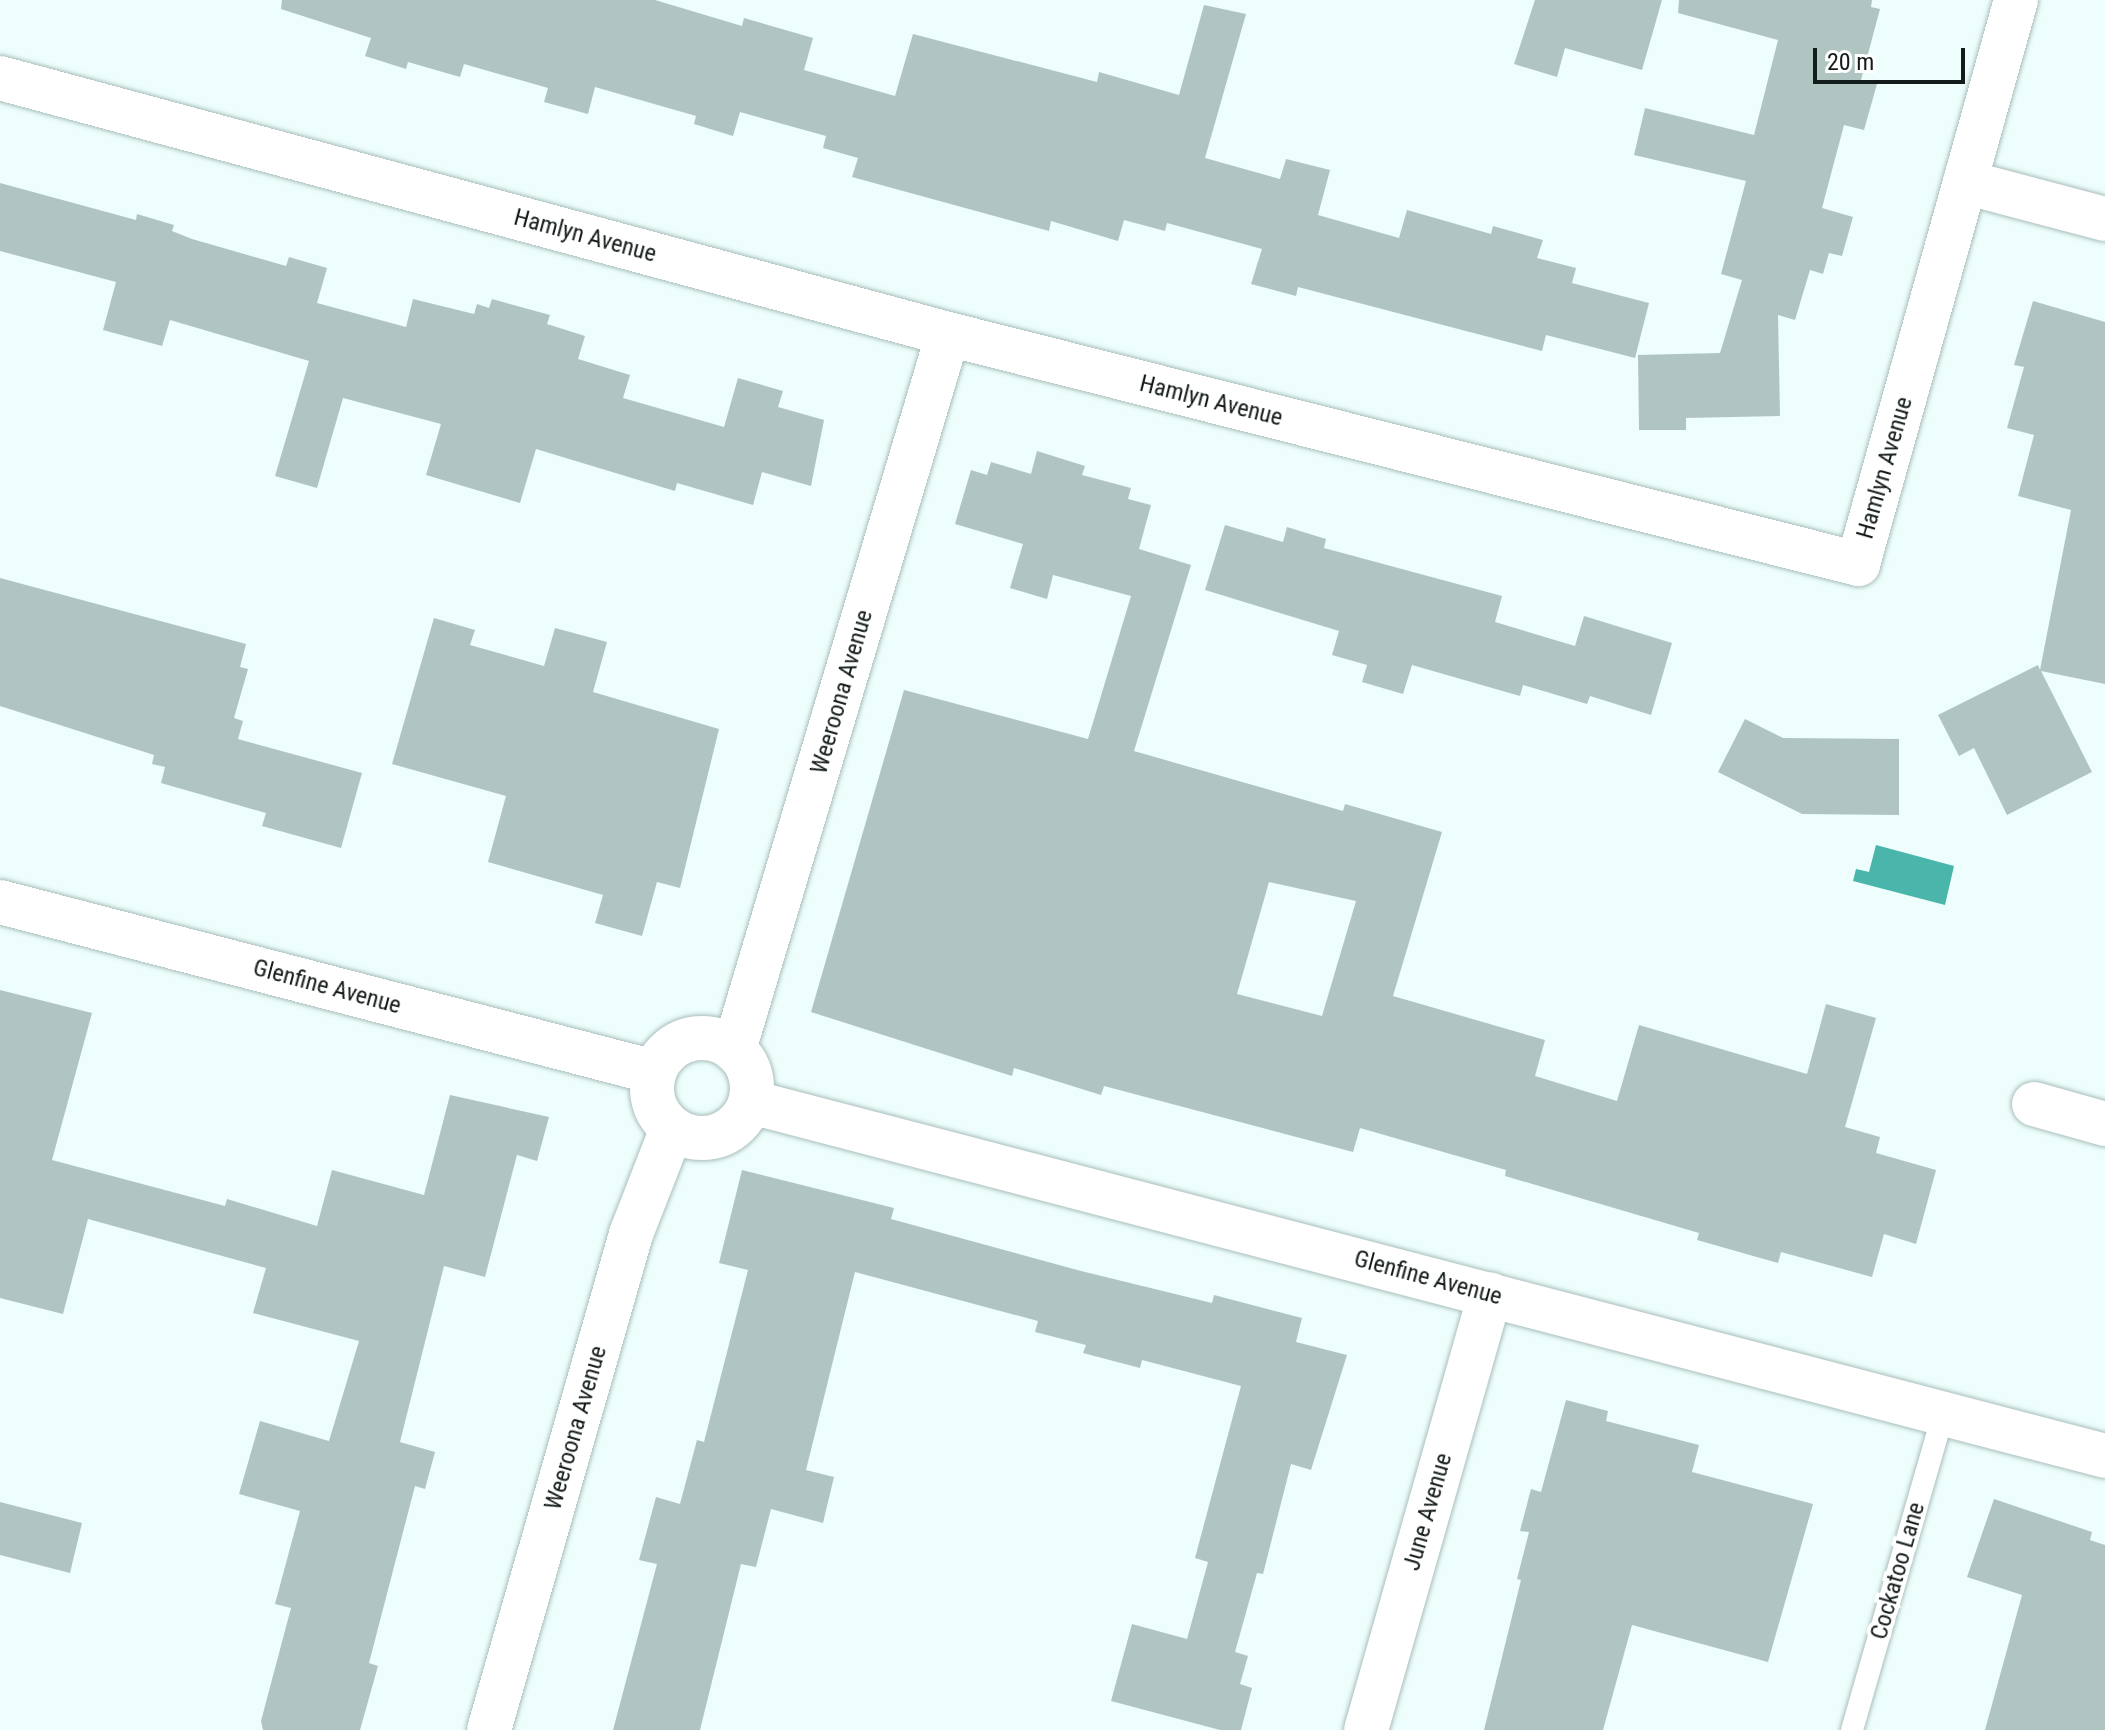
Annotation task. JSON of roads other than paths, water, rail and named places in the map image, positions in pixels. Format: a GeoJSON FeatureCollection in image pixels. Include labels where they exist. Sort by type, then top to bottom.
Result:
{"type":"FeatureCollection","features":[{"type":"Feature","properties":{"kind":"street","name":"Hamlyn Avenue"},"geometry":{"type":"LineString","coordinates":[[0,78],[948,334],[1858,564],[2016,0]]}},
{"type":"Feature","properties":{"kind":"street"},"geometry":{"type":"LineString","coordinates":[[1965,182],[2105,219]]}},
{"type":"Feature","properties":{"kind":"street","name":"Weeroona Avenue"},"geometry":{"type":"LineString","coordinates":[[734,1050],[948,334]]}},
{"type":"Feature","properties":{"kind":"street","name":"Glenfine Avenue"},"geometry":{"type":"LineString","coordinates":[[0,902],[654,1072]]}},
{"type":"Feature","properties":{"kind":"street"},"geometry":{"type":"LineString","coordinates":[[689,1039],[721,1041],[734,1050],[750,1074],[751,1102],[744,1117],[718,1137],[686,1137],[672,1129],[654,1103],[654,1072],[674,1046],[689,1039]]}},
{"type":"Feature","properties":{"kind":"street","name":"Glenfine Avenue"},"geometry":{"type":"LineString","coordinates":[[751,1102],[2105,1456]]}},
{"type":"Feature","properties":{"kind":"street"},"geometry":{"type":"LineString","coordinates":[[2034,1104],[2105,1124]]}},
{"type":"Feature","properties":{"kind":"street","name":"Weeroona Avenue"},"geometry":{"type":"LineString","coordinates":[[489,1730],[631,1234],[672,1129]]}},
{"type":"Feature","properties":{"kind":"street","name":"June Avenue"},"geometry":{"type":"LineString","coordinates":[[1366,1730],[1490,1294]]}},
{"type":"Feature","properties":{"kind":"lane","name":"Cockatoo Lane"},"geometry":{"type":"LineString","coordinates":[[1852,1730],[1944,1412]]}},
{"type":"Feature","properties":{"kind":"water"},"geometry":{"type":"Polygon","coordinates":[[[1876,845],[1954,866],[1945,905],[1853,881],[1856,869],[1869,872],[1876,845]]]}}]}
